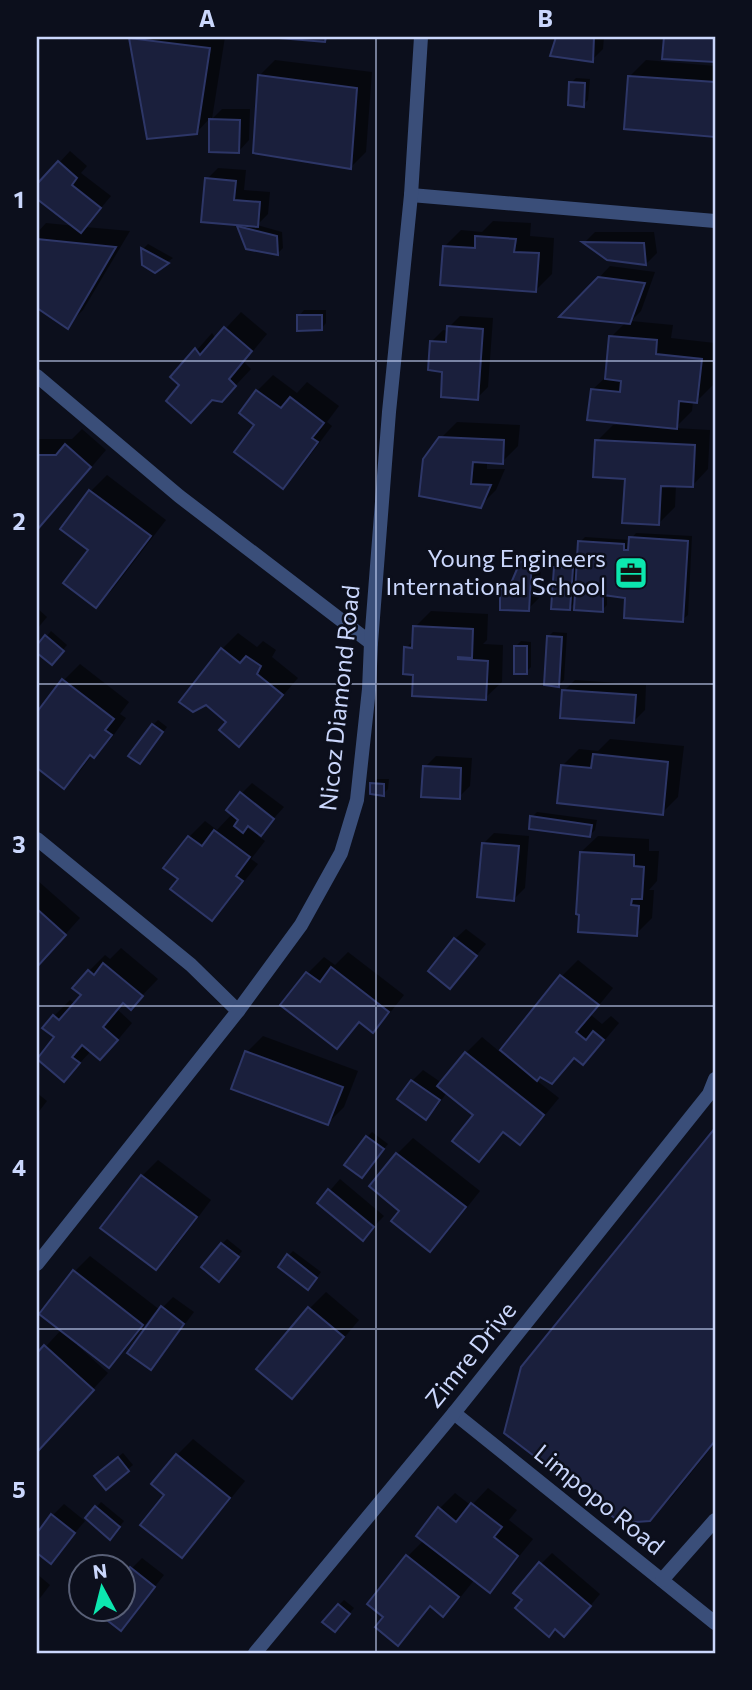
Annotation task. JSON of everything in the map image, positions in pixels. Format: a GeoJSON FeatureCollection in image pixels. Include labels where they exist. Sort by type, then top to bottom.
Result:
{"type":"FeatureCollection","features":[{"type":"Feature","properties":{"kind":"street","name":"Nicoz Diamond Road"},"geometry":{"type":"LineString","coordinates":[[37,1264],[238,1011],[301,925],[341,853],[357,800],[369,689],[389,412],[411,195],[421,37]]}},
{"type":"Feature","properties":{"kind":"street"},"geometry":{"type":"LineString","coordinates":[[411,195],[715,220]]}},
{"type":"Feature","properties":{"kind":"street"},"geometry":{"type":"LineString","coordinates":[[37,376],[179,496],[371,643]]}},
{"type":"Feature","properties":{"kind":"street"},"geometry":{"type":"LineString","coordinates":[[37,839],[191,965],[238,1011]]}},
{"type":"Feature","properties":{"kind":"street","name":"Zimre Drive"},"geometry":{"type":"LineString","coordinates":[[255,1653],[454,1413],[709,1094],[715,1079]]}},
{"type":"Feature","properties":{"kind":"street","name":"Limpopo Road"},"geometry":{"type":"LineString","coordinates":[[454,1413],[715,1623]]}},
{"type":"Feature","properties":{"kind":"street"},"geometry":{"type":"LineString","coordinates":[[662,1580],[715,1520]]}},
{"type":"Feature","properties":{"kind":"building"},"geometry":{"type":"Polygon","coordinates":[[[267,37],[326,37],[325,42],[267,37]]]}},
{"type":"Feature","properties":{"kind":"building"},"geometry":{"type":"Polygon","coordinates":[[[556,37],[594,37],[593,62],[550,56],[556,37]]]}},
{"type":"Feature","properties":{"kind":"building"},"geometry":{"type":"Polygon","coordinates":[[[664,37],[715,37],[715,62],[662,59],[664,37]]]}},
{"type":"Feature","properties":{"kind":"building"},"geometry":{"type":"Polygon","coordinates":[[[129,38],[210,48],[197,134],[147,139],[129,38]]]}},
{"type":"Feature","properties":{"kind":"building"},"geometry":{"type":"Polygon","coordinates":[[[258,75],[357,88],[351,169],[253,153],[258,75]]]}},
{"type":"Feature","properties":{"kind":"building"},"geometry":{"type":"Polygon","coordinates":[[[628,76],[715,82],[715,137],[624,129],[628,76]]]}},
{"type":"Feature","properties":{"kind":"building"},"geometry":{"type":"Polygon","coordinates":[[[569,82],[585,83],[584,107],[568,105],[569,82]]]}},
{"type":"Feature","properties":{"kind":"building"},"geometry":{"type":"Polygon","coordinates":[[[209,119],[240,120],[239,153],[209,152],[209,119]]]}},
{"type":"Feature","properties":{"kind":"building"},"geometry":{"type":"Polygon","coordinates":[[[58,161],[77,178],[72,185],[101,208],[81,233],[37,199],[37,184],[58,161]]]}},
{"type":"Feature","properties":{"kind":"building"},"geometry":{"type":"Polygon","coordinates":[[[205,178],[236,181],[234,200],[260,202],[258,227],[201,222],[205,178]]]}},
{"type":"Feature","properties":{"kind":"building"},"geometry":{"type":"Polygon","coordinates":[[[237,226],[277,236],[278,255],[246,249],[237,226]]]}},
{"type":"Feature","properties":{"kind":"building"},"geometry":{"type":"Polygon","coordinates":[[[475,236],[516,239],[514,252],[539,253],[536,292],[440,285],[443,246],[475,248],[475,236]]]}},
{"type":"Feature","properties":{"kind":"building"},"geometry":{"type":"Polygon","coordinates":[[[37,239],[116,247],[68,329],[37,308],[37,239]]]}},
{"type":"Feature","properties":{"kind":"building"},"geometry":{"type":"Polygon","coordinates":[[[582,242],[644,243],[646,265],[607,260],[582,242]]]}},
{"type":"Feature","properties":{"kind":"building"},"geometry":{"type":"Polygon","coordinates":[[[141,248],[169,263],[155,273],[142,265],[141,248]]]}},
{"type":"Feature","properties":{"kind":"building"},"geometry":{"type":"Polygon","coordinates":[[[598,277],[645,283],[630,324],[559,317],[598,277]]]}},
{"type":"Feature","properties":{"kind":"building"},"geometry":{"type":"Polygon","coordinates":[[[297,315],[322,315],[322,330],[297,331],[297,315]]]}},
{"type":"Feature","properties":{"kind":"building"},"geometry":{"type":"Polygon","coordinates":[[[447,326],[483,329],[478,400],[441,397],[442,372],[428,370],[430,341],[446,342],[447,326]]]}},
{"type":"Feature","properties":{"kind":"building"},"geometry":{"type":"Polygon","coordinates":[[[224,327],[252,351],[229,379],[236,386],[222,402],[212,400],[191,423],[166,401],[179,385],[170,377],[195,348],[200,355],[224,327]]]}},
{"type":"Feature","properties":{"kind":"building"},"geometry":{"type":"Polygon","coordinates":[[[609,336],[657,340],[656,354],[702,359],[697,403],[679,401],[677,429],[587,420],[591,389],[620,392],[621,381],[605,379],[609,336]]]}},
{"type":"Feature","properties":{"kind":"building"},"geometry":{"type":"Polygon","coordinates":[[[256,390],[281,408],[290,397],[324,423],[312,438],[318,442],[283,489],[234,452],[254,425],[239,413],[256,390]]]}},
{"type":"Feature","properties":{"kind":"building"},"geometry":{"type":"Polygon","coordinates":[[[439,437],[504,440],[503,464],[473,462],[471,484],[491,485],[481,508],[419,496],[423,459],[439,437]]]}},
{"type":"Feature","properties":{"kind":"building"},"geometry":{"type":"Polygon","coordinates":[[[595,440],[695,445],[693,487],[661,486],[659,525],[622,523],[625,479],[593,477],[595,440]]]}},
{"type":"Feature","properties":{"kind":"building"},"geometry":{"type":"Polygon","coordinates":[[[65,444],[91,467],[37,530],[37,455],[56,455],[65,444]]]}},
{"type":"Feature","properties":{"kind":"building"},"geometry":{"type":"Polygon","coordinates":[[[89,490],[151,536],[96,608],[63,583],[88,550],[60,529],[89,490]]]}},
{"type":"Feature","properties":{"kind":"building","name":"Young Engineers International School"},"geometry":{"type":"Polygon","coordinates":[[[629,537],[688,541],[683,622],[624,618],[625,598],[603,595],[603,612],[574,610],[578,541],[624,544],[624,550],[628,550],[629,537]]]}},
{"type":"Feature","properties":{"kind":"building"},"geometry":{"type":"Polygon","coordinates":[[[532,560],[529,611],[500,610],[500,589],[509,588],[520,562],[532,560]]]}},
{"type":"Feature","properties":{"kind":"building"},"geometry":{"type":"Polygon","coordinates":[[[554,567],[573,568],[570,610],[551,609],[554,567]]]}},
{"type":"Feature","properties":{"kind":"building"},"geometry":{"type":"Polygon","coordinates":[[[413,626],[473,629],[472,658],[458,659],[488,661],[486,700],[412,696],[413,675],[403,674],[404,647],[412,648],[413,626]]]}},
{"type":"Feature","properties":{"kind":"building"},"geometry":{"type":"Polygon","coordinates":[[[45,635],[64,651],[52,665],[37,653],[37,645],[45,635]]]}},
{"type":"Feature","properties":{"kind":"building"},"geometry":{"type":"Polygon","coordinates":[[[547,636],[562,637],[559,687],[544,685],[547,636]]]}},
{"type":"Feature","properties":{"kind":"building"},"geometry":{"type":"Polygon","coordinates":[[[514,646],[527,646],[527,674],[514,674],[514,646]]]}},
{"type":"Feature","properties":{"kind":"building"},"geometry":{"type":"Polygon","coordinates":[[[221,648],[240,663],[246,656],[261,666],[257,674],[283,695],[239,747],[219,730],[226,722],[206,705],[193,712],[179,702],[221,648]]]}},
{"type":"Feature","properties":{"kind":"building"},"geometry":{"type":"Polygon","coordinates":[[[62,679],[114,719],[105,730],[112,735],[94,758],[90,755],[64,789],[37,768],[37,712],[62,679]]]}},
{"type":"Feature","properties":{"kind":"building"},"geometry":{"type":"Polygon","coordinates":[[[562,690],[636,695],[634,723],[560,718],[562,690]]]}},
{"type":"Feature","properties":{"kind":"building"},"geometry":{"type":"Polygon","coordinates":[[[152,724],[163,732],[140,764],[128,756],[152,724]]]}},
{"type":"Feature","properties":{"kind":"building"},"geometry":{"type":"Polygon","coordinates":[[[593,754],[668,762],[663,815],[557,803],[561,765],[591,768],[593,754]]]}},
{"type":"Feature","properties":{"kind":"building"},"geometry":{"type":"Polygon","coordinates":[[[423,766],[461,768],[460,799],[421,797],[423,766]]]}},
{"type":"Feature","properties":{"kind":"building"},"geometry":{"type":"Polygon","coordinates":[[[370,783],[384,784],[384,796],[370,794],[370,783]]]}},
{"type":"Feature","properties":{"kind":"building"},"geometry":{"type":"Polygon","coordinates":[[[240,792],[274,819],[261,836],[248,826],[243,833],[234,826],[238,820],[226,810],[240,792]]]}},
{"type":"Feature","properties":{"kind":"building"},"geometry":{"type":"Polygon","coordinates":[[[530,816],[592,825],[590,837],[529,829],[530,816]]]}},
{"type":"Feature","properties":{"kind":"building"},"geometry":{"type":"Polygon","coordinates":[[[214,830],[250,857],[236,876],[243,881],[212,921],[170,889],[178,879],[163,868],[188,836],[202,846],[214,830]]]}},
{"type":"Feature","properties":{"kind":"building"},"geometry":{"type":"Polygon","coordinates":[[[482,843],[519,846],[514,901],[477,897],[482,843]]]}},
{"type":"Feature","properties":{"kind":"building"},"geometry":{"type":"Polygon","coordinates":[[[580,852],[634,855],[634,866],[644,867],[642,899],[632,899],[631,905],[639,906],[637,936],[578,932],[579,915],[576,914],[580,852]]]}},
{"type":"Feature","properties":{"kind":"building"},"geometry":{"type":"Polygon","coordinates":[[[37,909],[66,935],[37,967],[37,909]]]}},
{"type":"Feature","properties":{"kind":"building"},"geometry":{"type":"Polygon","coordinates":[[[454,938],[477,956],[450,989],[428,971],[454,938]]]}},
{"type":"Feature","properties":{"kind":"building"},"geometry":{"type":"Polygon","coordinates":[[[103,963],[143,996],[131,1010],[123,1003],[103,1027],[118,1040],[100,1060],[82,1045],[72,1057],[80,1063],[64,1082],[37,1059],[54,1037],[42,1028],[53,1015],[59,1020],[81,995],[72,988],[88,970],[94,975],[103,963]]]}},
{"type":"Feature","properties":{"kind":"building"},"geometry":{"type":"Polygon","coordinates":[[[331,967],[389,1012],[373,1033],[359,1022],[337,1049],[280,1005],[306,972],[320,982],[331,967]]]}},
{"type":"Feature","properties":{"kind":"building"},"geometry":{"type":"Polygon","coordinates":[[[560,975],[599,1005],[576,1032],[586,1040],[593,1031],[604,1040],[583,1065],[574,1058],[552,1084],[540,1077],[537,1081],[500,1050],[560,975]]]}},
{"type":"Feature","properties":{"kind":"building"},"geometry":{"type":"Polygon","coordinates":[[[245,1051],[343,1087],[328,1125],[231,1089],[245,1051]]]}},
{"type":"Feature","properties":{"kind":"building"},"geometry":{"type":"Polygon","coordinates":[[[465,1052],[544,1115],[520,1145],[503,1132],[479,1162],[452,1141],[473,1115],[437,1086],[465,1052]]]}},
{"type":"Feature","properties":{"kind":"building"},"geometry":{"type":"Polygon","coordinates":[[[411,1080],[440,1100],[426,1120],[397,1099],[411,1080]]]}},
{"type":"Feature","properties":{"kind":"building"},"geometry":{"type":"Polygon","coordinates":[[[715,1128],[715,1441],[650,1521],[621,1523],[504,1433],[521,1367],[715,1128]]]}},
{"type":"Feature","properties":{"kind":"building"},"geometry":{"type":"Polygon","coordinates":[[[366,1136],[384,1149],[362,1178],[344,1165],[366,1136]]]}},
{"type":"Feature","properties":{"kind":"building"},"geometry":{"type":"Polygon","coordinates":[[[396,1153],[466,1207],[430,1252],[391,1221],[399,1211],[369,1186],[396,1153]]]}},
{"type":"Feature","properties":{"kind":"building"},"geometry":{"type":"Polygon","coordinates":[[[141,1175],[197,1217],[156,1270],[100,1228],[141,1175]]]}},
{"type":"Feature","properties":{"kind":"building"},"geometry":{"type":"Polygon","coordinates":[[[328,1189],[374,1227],[363,1241],[317,1203],[328,1189]]]}},
{"type":"Feature","properties":{"kind":"building"},"geometry":{"type":"Polygon","coordinates":[[[221,1243],[239,1257],[219,1282],[201,1267],[221,1243]]]}},
{"type":"Feature","properties":{"kind":"building"},"geometry":{"type":"Polygon","coordinates":[[[287,1254],[317,1278],[308,1290],[278,1267],[287,1254]]]}},
{"type":"Feature","properties":{"kind":"building"},"geometry":{"type":"Polygon","coordinates":[[[73,1270],[143,1325],[109,1368],[39,1314],[73,1270]]]}},
{"type":"Feature","properties":{"kind":"building"},"geometry":{"type":"Polygon","coordinates":[[[161,1306],[184,1324],[151,1370],[127,1353],[161,1306]]]}},
{"type":"Feature","properties":{"kind":"building"},"geometry":{"type":"Polygon","coordinates":[[[308,1307],[344,1337],[292,1399],[256,1369],[308,1307]]]}},
{"type":"Feature","properties":{"kind":"building"},"geometry":{"type":"Polygon","coordinates":[[[44,1345],[94,1390],[39,1450],[37,1353],[44,1345]]]}},
{"type":"Feature","properties":{"kind":"building"},"geometry":{"type":"Polygon","coordinates":[[[176,1454],[230,1498],[182,1558],[140,1525],[164,1495],[151,1484],[176,1454]]]}},
{"type":"Feature","properties":{"kind":"building"},"geometry":{"type":"Polygon","coordinates":[[[118,1457],[129,1471],[106,1490],[94,1476],[118,1457]]]}},
{"type":"Feature","properties":{"kind":"building"},"geometry":{"type":"Polygon","coordinates":[[[471,1503],[502,1527],[494,1537],[518,1556],[490,1593],[416,1536],[438,1507],[456,1522],[471,1503]]]}},
{"type":"Feature","properties":{"kind":"building"},"geometry":{"type":"Polygon","coordinates":[[[95,1506],[120,1527],[110,1540],[85,1518],[95,1506]]]}},
{"type":"Feature","properties":{"kind":"building"},"geometry":{"type":"Polygon","coordinates":[[[51,1514],[75,1533],[51,1564],[37,1553],[37,1533],[51,1514]]]}},
{"type":"Feature","properties":{"kind":"building"},"geometry":{"type":"Polygon","coordinates":[[[406,1555],[459,1597],[443,1617],[430,1606],[398,1646],[375,1627],[383,1617],[367,1604],[406,1555]]]}},
{"type":"Feature","properties":{"kind":"building"},"geometry":{"type":"Polygon","coordinates":[[[539,1562],[591,1606],[564,1637],[555,1629],[549,1637],[515,1608],[522,1600],[513,1593],[539,1562]]]}},
{"type":"Feature","properties":{"kind":"building"},"geometry":{"type":"Polygon","coordinates":[[[136,1572],[155,1587],[136,1612],[136,1572]]]}},
{"type":"Feature","properties":{"kind":"building"},"geometry":{"type":"Polygon","coordinates":[[[338,1604],[350,1614],[335,1632],[322,1622],[338,1604]]]}},
{"type":"Feature","properties":{"kind":"building"},"geometry":{"type":"Polygon","coordinates":[[[112,1624],[126,1624],[121,1631],[112,1624]]]}},
{"type":"Feature","properties":{"kind":"place","name":"Young Engineers International School"},"geometry":{"type":"Point","coordinates":[631,573]}}]}
